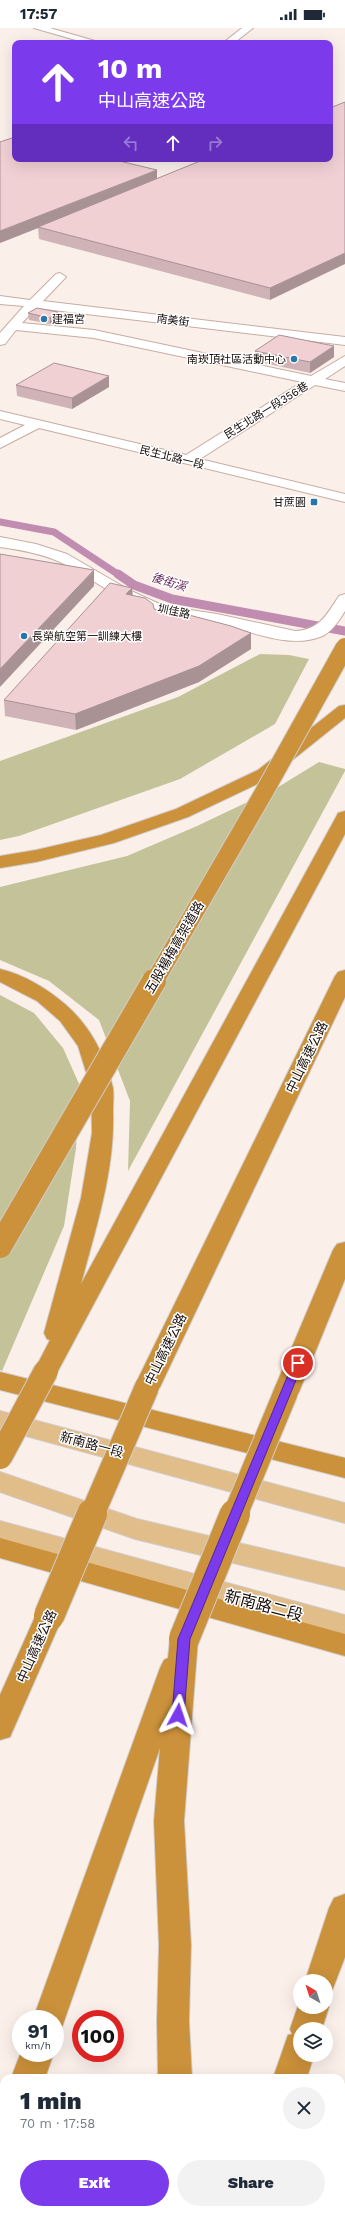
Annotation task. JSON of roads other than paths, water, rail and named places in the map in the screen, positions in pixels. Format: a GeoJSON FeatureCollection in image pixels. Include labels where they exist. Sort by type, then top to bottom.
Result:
{"type":"FeatureCollection","features":[{"type":"Feature","properties":{"kind":"highway","name":"五股楊梅高架道路"},"geometry":{"type":"LineString","coordinates":[[0,1246],[263,794],[345,647]]}},
{"type":"Feature","properties":{"kind":"highway"},"geometry":{"type":"LineString","coordinates":[[0,862],[36,856],[107,839],[182,813],[264,774],[345,710]]}},
{"type":"Feature","properties":{"kind":"highway"},"geometry":{"type":"LineString","coordinates":[[0,1457],[345,817]]}},
{"type":"Feature","properties":{"kind":"highway"},"geometry":{"type":"LineString","coordinates":[[0,975],[13,979],[44,997],[67,1017],[88,1045],[102,1088],[103,1133],[92,1198],[46,1371]]}},
{"type":"Feature","properties":{"kind":"highway","name":"中山高速公路"},"geometry":{"type":"LineString","coordinates":[[0,1728],[146,1387],[345,976]]}},
{"type":"Feature","properties":{"kind":"highway"},"geometry":{"type":"LineString","coordinates":[[52,2010],[184,1639],[345,1250]]}},
{"type":"Feature","properties":{"kind":"highway"},"geometry":{"type":"LineString","coordinates":[[0,1381],[345,1468]]}},
{"type":"Feature","properties":{"kind":"highway"},"geometry":{"type":"LineString","coordinates":[[0,1548],[345,1645]]}},
{"type":"Feature","properties":{"kind":"highway"},"geometry":{"type":"LineString","coordinates":[[175,2074],[173,2021],[175,1945],[169,1821],[184,1639]]}},
{"type":"Feature","properties":{"kind":"highway"},"geometry":{"type":"LineString","coordinates":[[323,1974],[345,1908]]}},
{"type":"Feature","properties":{"kind":"highway"},"geometry":{"type":"LineString","coordinates":[[29,2074],[34,2062]]}},
{"type":"Feature","properties":{"kind":"highway"},"geometry":{"type":"LineString","coordinates":[[291,2074],[295,2062]]}},
{"type":"Feature","properties":{"kind":"main road","name":"新南路一段"},"geometry":{"type":"LineString","coordinates":[[0,1420],[184,1468],[345,1513]]}},
{"type":"Feature","properties":{"kind":"main road"},"geometry":{"type":"LineString","coordinates":[[0,1482],[135,1529],[345,1579]]}},
{"type":"Feature","properties":{"kind":"main road","name":"新南路二段"},"geometry":{"type":"LineString","coordinates":[[0,1531],[114,1564],[345,1626]]}},
{"type":"Feature","properties":{"kind":"street"},"geometry":{"type":"LineString","coordinates":[[39,28],[85,40]]}},
{"type":"Feature","properties":{"kind":"street"},"geometry":{"type":"LineString","coordinates":[[232,40],[248,28]]}},
{"type":"Feature","properties":{"kind":"street"},"geometry":{"type":"LineString","coordinates":[[0,341],[13,320],[33,304],[60,278]]}},
{"type":"Feature","properties":{"kind":"street","name":"南美街"},"geometry":{"type":"LineString","coordinates":[[0,300],[345,341]]}},
{"type":"Feature","properties":{"kind":"street"},"geometry":{"type":"LineString","coordinates":[[13,320],[94,334],[345,387]]}},
{"type":"Feature","properties":{"kind":"street","name":"民生北路一段356巷"},"geometry":{"type":"LineString","coordinates":[[188,460],[345,360]]}},
{"type":"Feature","properties":{"kind":"street","name":"民生北路一段"},"geometry":{"type":"LineString","coordinates":[[0,415],[345,498]]}},
{"type":"Feature","properties":{"kind":"street"},"geometry":{"type":"LineString","coordinates":[[0,444],[37,424]]}},
{"type":"Feature","properties":{"kind":"street","name":"圳佳路"},"geometry":{"type":"LineString","coordinates":[[0,542],[31,548],[69,560],[112,586],[158,609],[280,633],[300,636],[315,634],[328,623],[345,599]]}},
{"type":"Feature","properties":{"kind":"waterway","name":"後街溪"},"geometry":{"type":"LineString","coordinates":[[0,522],[54,532],[119,575]]}},
{"type":"Feature","properties":{"kind":"waterway","name":"後街溪"},"geometry":{"type":"LineString","coordinates":[[118,574],[134,585],[172,599],[345,631]]}},
{"type":"Feature","properties":{"kind":"place","name":"建福宮"},"geometry":{"type":"Point","coordinates":[44,319]}},
{"type":"Feature","properties":{"kind":"place","name":"南崁頂社區活動中心"},"geometry":{"type":"Point","coordinates":[294,359]}},
{"type":"Feature","properties":{"kind":"place","name":"甘蔗園"},"geometry":{"type":"Point","coordinates":[314,502]}},
{"type":"Feature","properties":{"kind":"place","name":"長榮航空第一訓練大樓"},"geometry":{"type":"Point","coordinates":[24,636]}}]}
